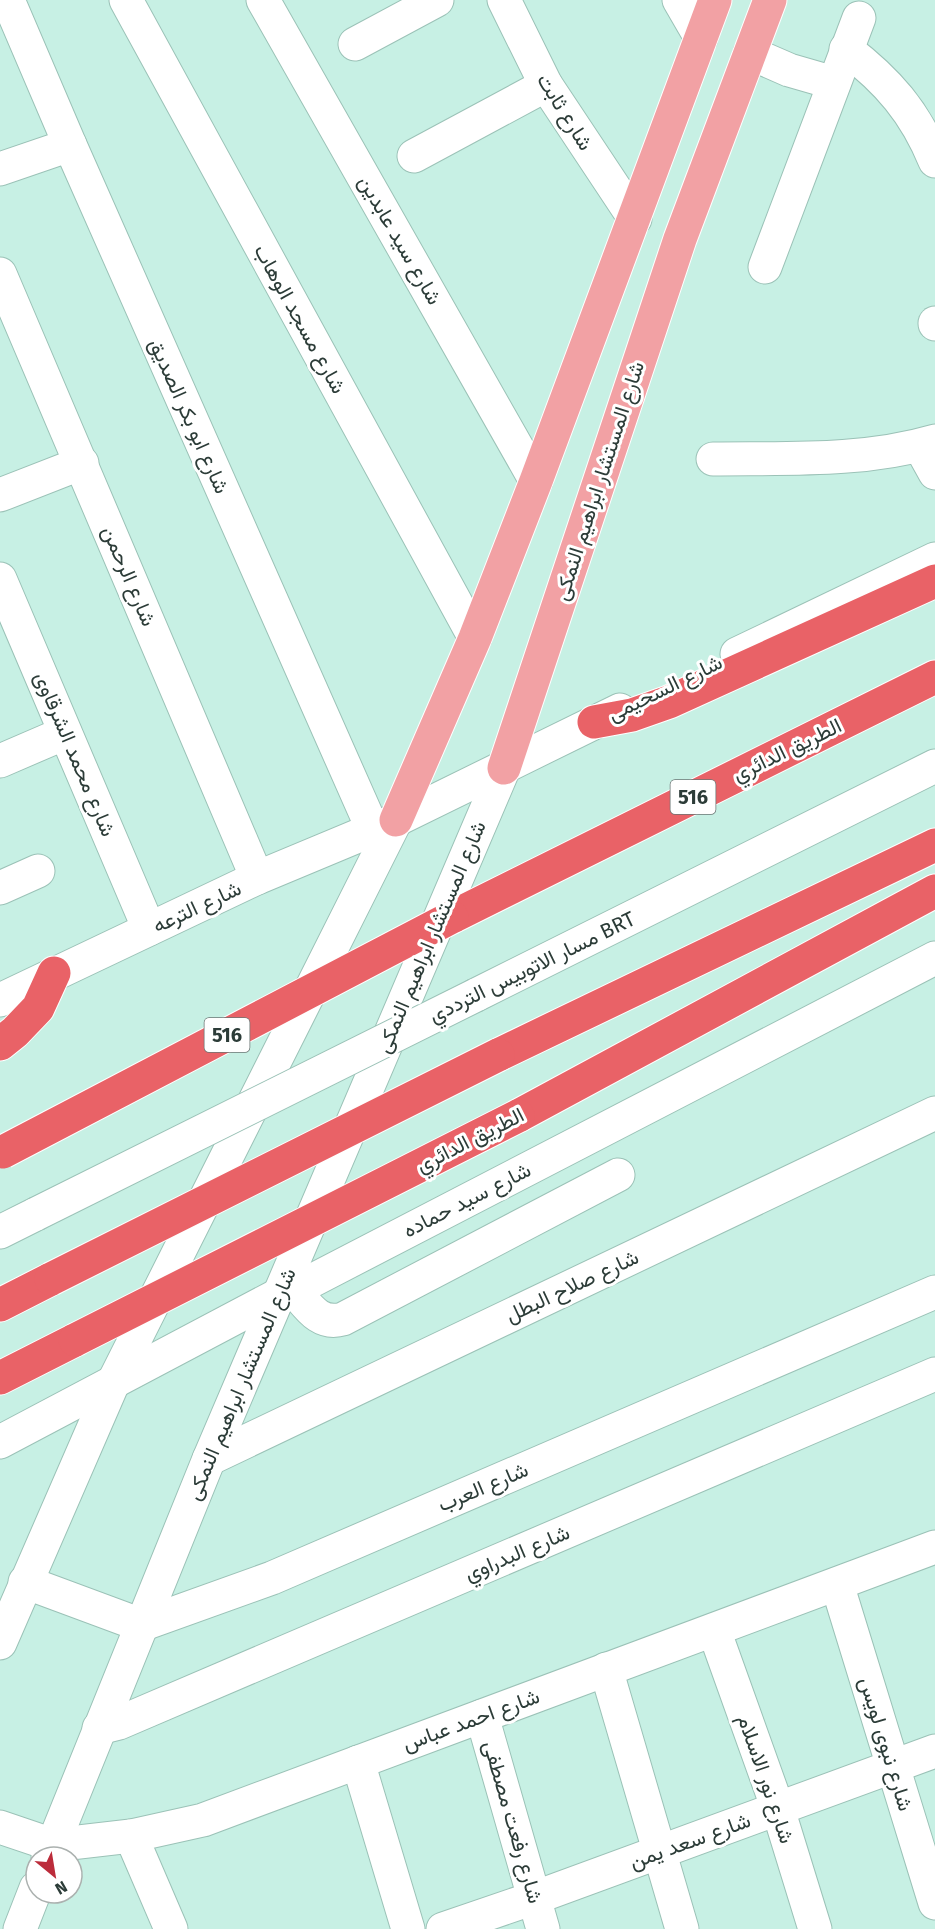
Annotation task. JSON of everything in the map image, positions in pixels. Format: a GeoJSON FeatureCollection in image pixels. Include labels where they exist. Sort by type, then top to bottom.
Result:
{"type":"FeatureCollection","features":[{"type":"Feature","properties":{"kind":"highway"},"geometry":{"type":"LineString","coordinates":[[594,722],[632,715],[669,702],[935,580]]}},
{"type":"Feature","properties":{"kind":"highway","name":"الطريق الدائري"},"geometry":{"type":"LineString","coordinates":[[2,1153],[452,917],[935,678]]}},
{"type":"Feature","properties":{"kind":"highway"},"geometry":{"type":"LineString","coordinates":[[0,1305],[498,1055],[935,845]]}},
{"type":"Feature","properties":{"kind":"highway","name":"الطريق الدائري"},"geometry":{"type":"LineString","coordinates":[[0,1378],[518,1116],[935,891]]}},
{"type":"Feature","properties":{"kind":"highway"},"geometry":{"type":"LineString","coordinates":[[0,1044],[38,1008],[54,973]]}},
{"type":"Feature","properties":{"kind":"main road"},"geometry":{"type":"LineString","coordinates":[[384,825],[475,638],[635,219],[715,0]]}},
{"type":"Feature","properties":{"kind":"main road","name":"شارع المستشار ابراهيم النمكى"},"geometry":{"type":"LineString","coordinates":[[504,768],[680,238],[770,0]]}},
{"type":"Feature","properties":{"kind":"main road"},"geometry":{"type":"LineString","coordinates":[[635,219],[680,238]]}},
{"type":"Feature","properties":{"kind":"street","name":"شارع ابو بكر الصديق"},"geometry":{"type":"LineString","coordinates":[[8,0],[69,145],[384,825]]}},
{"type":"Feature","properties":{"kind":"street","name":"شارع مسجد الوهاب"},"geometry":{"type":"LineString","coordinates":[[126,0],[475,638]]}},
{"type":"Feature","properties":{"kind":"street","name":"شارع سيد عابدين"},"geometry":{"type":"LineString","coordinates":[[263,0],[536,481]]}},
{"type":"Feature","properties":{"kind":"street"},"geometry":{"type":"LineString","coordinates":[[355,44],[437,0]]}},
{"type":"Feature","properties":{"kind":"street","name":"شارع ثابت"},"geometry":{"type":"LineString","coordinates":[[504,0],[546,85],[635,219]]}},
{"type":"Feature","properties":{"kind":"street"},"geometry":{"type":"LineString","coordinates":[[679,0],[701,38]]}},
{"type":"Feature","properties":{"kind":"street"},"geometry":{"type":"LineString","coordinates":[[765,267],[859,18]]}},
{"type":"Feature","properties":{"kind":"street"},"geometry":{"type":"LineString","coordinates":[[846,49],[871,68],[893,90],[912,114],[935,161]]}},
{"type":"Feature","properties":{"kind":"street"},"geometry":{"type":"LineString","coordinates":[[750,53],[789,70],[834,83]]}},
{"type":"Feature","properties":{"kind":"street"},"geometry":{"type":"LineString","coordinates":[[414,156],[546,85]]}},
{"type":"Feature","properties":{"kind":"street"},"geometry":{"type":"LineString","coordinates":[[0,169],[69,145]]}},
{"type":"Feature","properties":{"kind":"street","name":"شارع الرحمن"},"geometry":{"type":"LineString","coordinates":[[0,274],[82,462],[257,878]]}},
{"type":"Feature","properties":{"kind":"street"},"geometry":{"type":"LineString","coordinates":[[713,459],[836,458],[892,451],[930,453]]}},
{"type":"Feature","properties":{"kind":"street"},"geometry":{"type":"LineString","coordinates":[[0,495],[82,462]]}},
{"type":"Feature","properties":{"kind":"street","name":"شارع السحيمى"},"geometry":{"type":"LineString","coordinates":[[384,825],[935,559]]}},
{"type":"Feature","properties":{"kind":"street","name":"شارع محمد الشرقاوى"},"geometry":{"type":"LineString","coordinates":[[0,579],[149,929]]}},
{"type":"Feature","properties":{"kind":"street"},"geometry":{"type":"LineString","coordinates":[[0,762],[66,732]]}},
{"type":"Feature","properties":{"kind":"street","name":"مسار الاتوبيس الترددي BRT"},"geometry":{"type":"LineString","coordinates":[[0,1233],[935,766]]}},
{"type":"Feature","properties":{"kind":"street","name":"شارع المستشار ابراهيم النمكى"},"geometry":{"type":"LineString","coordinates":[[53,1845],[209,1459],[286,1293],[504,768]]}},
{"type":"Feature","properties":{"kind":"street"},"geometry":{"type":"LineString","coordinates":[[0,1643],[113,1383],[384,825]]}},
{"type":"Feature","properties":{"kind":"street","name":"شارع الترعه"},"geometry":{"type":"LineString","coordinates":[[0,1000],[257,878],[384,825]]}},
{"type":"Feature","properties":{"kind":"street"},"geometry":{"type":"LineString","coordinates":[[0,888],[38,871]]}},
{"type":"Feature","properties":{"kind":"street","name":"شارع سيد حماده"},"geometry":{"type":"LineString","coordinates":[[0,1442],[935,958]]}},
{"type":"Feature","properties":{"kind":"street","name":"شارع صلاح البطل"},"geometry":{"type":"LineString","coordinates":[[209,1459],[935,1113]]}},
{"type":"Feature","properties":{"kind":"street"},"geometry":{"type":"LineString","coordinates":[[286,1293],[325,1320],[334,1322],[343,1319],[618,1174]]}},
{"type":"Feature","properties":{"kind":"street","name":"شارع العرب"},"geometry":{"type":"LineString","coordinates":[[141,1625],[272,1578],[935,1292]]}},
{"type":"Feature","properties":{"kind":"street","name":"شارع البدراوي"},"geometry":{"type":"LineString","coordinates":[[99,1728],[119,1723],[935,1374]]}},
{"type":"Feature","properties":{"kind":"street","name":"شارع احمد عباس"},"geometry":{"type":"LineString","coordinates":[[83,1845],[203,1820],[935,1547]]}},
{"type":"Feature","properties":{"kind":"street"},"geometry":{"type":"LineString","coordinates":[[25,1582],[141,1625]]}},
{"type":"Feature","properties":{"kind":"street","name":"شارع نبوى لويس"},"geometry":{"type":"LineString","coordinates":[[837,1584],[935,1903]]}},
{"type":"Feature","properties":{"kind":"street","name":"شارع نور الاسلام"},"geometry":{"type":"LineString","coordinates":[[714,1630],[778,1809],[815,1929]]}},
{"type":"Feature","properties":{"kind":"street"},"geometry":{"type":"LineString","coordinates":[[606,1669],[682,1929]]}},
{"type":"Feature","properties":{"kind":"street","name":"شارع رفعت مصطفى"},"geometry":{"type":"LineString","coordinates":[[482,1716],[543,1929]]}},
{"type":"Feature","properties":{"kind":"street","name":"شارع سعد يمن"},"geometry":{"type":"LineString","coordinates":[[443,1929],[534,1898],[935,1751]]}},
{"type":"Feature","properties":{"kind":"street"},"geometry":{"type":"LineString","coordinates":[[358,1762],[408,1929]]}},
{"type":"Feature","properties":{"kind":"street","name":"شارع احمد عباس"},"geometry":{"type":"LineString","coordinates":[[0,1827],[38,1845]]}},
{"type":"Feature","properties":{"kind":"street"},"geometry":{"type":"LineString","coordinates":[[131,1836],[171,1929]]}},
{"type":"Feature","properties":{"kind":"street"},"geometry":{"type":"LineString","coordinates":[[20,1929],[29,1905]]}}]}
